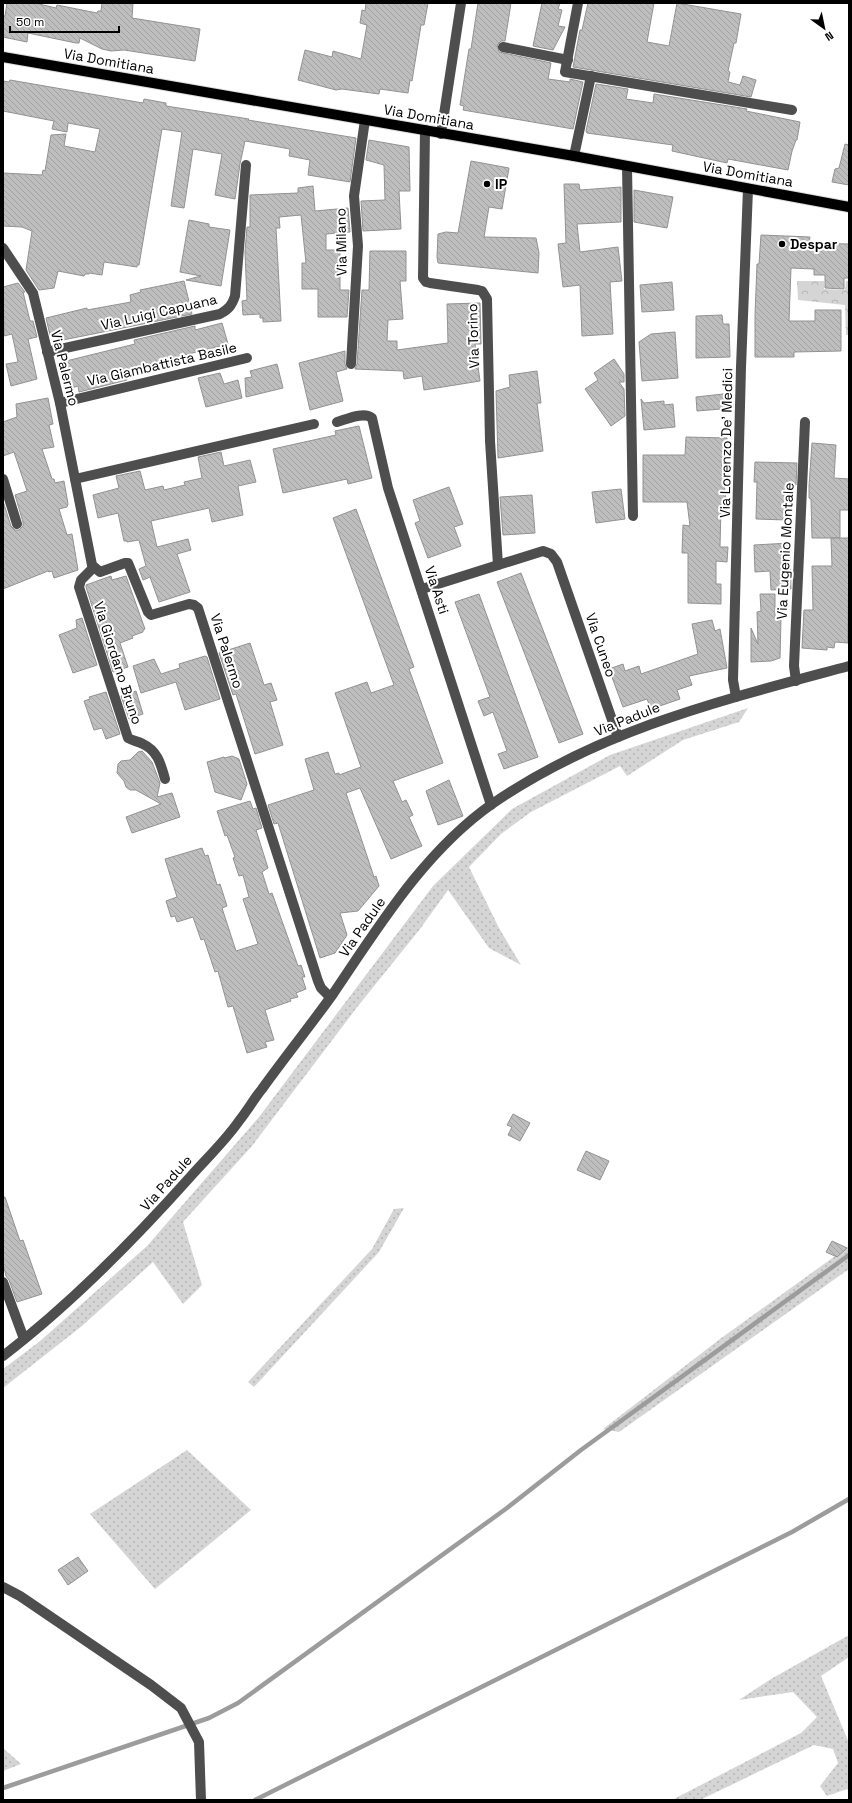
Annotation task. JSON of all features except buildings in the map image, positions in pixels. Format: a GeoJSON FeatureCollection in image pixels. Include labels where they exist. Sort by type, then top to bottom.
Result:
{"type":"FeatureCollection","features":[{"type":"Feature","properties":{"kind":"main road","name":"Via Domitiana"},"geometry":{"type":"LineString","coordinates":[[3,57],[574,156],[849,207]]}},
{"type":"Feature","properties":{"kind":"street"},"geometry":{"type":"LineString","coordinates":[[441,134],[461,3]]}},
{"type":"Feature","properties":{"kind":"street"},"geometry":{"type":"LineString","coordinates":[[578,3],[565,72],[792,110]]}},
{"type":"Feature","properties":{"kind":"street"},"geometry":{"type":"LineString","coordinates":[[502,47],[568,60]]}},
{"type":"Feature","properties":{"kind":"street"},"geometry":{"type":"LineString","coordinates":[[574,156],[591,76]]}},
{"type":"Feature","properties":{"kind":"street","name":"Via Milano"},"geometry":{"type":"LineString","coordinates":[[351,364],[358,246],[354,196],[365,120]]}},
{"type":"Feature","properties":{"kind":"street","name":"Via Torino"},"geometry":{"type":"LineString","coordinates":[[425,130],[423,278],[426,282],[430,283],[478,290],[485,295],[486,299],[490,441],[498,565]]}},
{"type":"Feature","properties":{"kind":"street","name":"Via Luigi Capuana"},"geometry":{"type":"LineString","coordinates":[[47,352],[220,314],[227,310],[232,305],[235,296],[246,165]]}},
{"type":"Feature","properties":{"kind":"street"},"geometry":{"type":"LineString","coordinates":[[627,166],[633,516]]}},
{"type":"Feature","properties":{"kind":"street","name":"Via Lorenzo De' Medici"},"geometry":{"type":"LineString","coordinates":[[736,697],[734,680],[741,367],[748,189]]}},
{"type":"Feature","properties":{"kind":"street","name":"Via Palermo"},"geometry":{"type":"LineString","coordinates":[[3,248],[33,292],[60,403],[93,568],[100,572],[128,563],[148,612],[151,615],[189,604],[198,608],[318,981],[321,988],[330,998]]}},
{"type":"Feature","properties":{"kind":"street","name":"Via Giambattista Basile"},"geometry":{"type":"LineString","coordinates":[[60,403],[247,358]]}},
{"type":"Feature","properties":{"kind":"street","name":"Via Asti"},"geometry":{"type":"LineString","coordinates":[[337,422],[363,415],[369,415],[372,418],[388,488],[492,805]]}},
{"type":"Feature","properties":{"kind":"street","name":"Via Eugenio Montale"},"geometry":{"type":"LineString","coordinates":[[796,681],[794,666],[805,422]]}},
{"type":"Feature","properties":{"kind":"street"},"geometry":{"type":"LineString","coordinates":[[75,479],[314,424]]}},
{"type":"Feature","properties":{"kind":"street"},"geometry":{"type":"LineString","coordinates":[[3,479],[17,524]]}},
{"type":"Feature","properties":{"kind":"street","name":"Via Cuneo"},"geometry":{"type":"LineString","coordinates":[[498,565],[543,551],[551,554],[557,562],[618,737]]}},
{"type":"Feature","properties":{"kind":"street"},"geometry":{"type":"LineString","coordinates":[[422,589],[498,565]]}},
{"type":"Feature","properties":{"kind":"street","name":"Via Giordano Bruno"},"geometry":{"type":"LineString","coordinates":[[93,568],[81,580],[78,587],[128,738],[134,742],[142,744],[156,754],[160,761],[165,779]]}},
{"type":"Feature","properties":{"kind":"street","name":"Via Padule"},"geometry":{"type":"LineString","coordinates":[[3,1356],[87,1285],[149,1224],[239,1121],[261,1089],[330,998],[397,901],[426,866],[454,837],[492,805],[562,763],[618,737],[694,708],[849,666]]}},
{"type":"Feature","properties":{"kind":"street"},"geometry":{"type":"LineString","coordinates":[[3,1282],[24,1339]]}},
{"type":"Feature","properties":{"kind":"street"},"geometry":{"type":"LineString","coordinates":[[3,1587],[20,1596],[151,1685],[181,1708],[199,1742],[201,1800]]}},
{"type":"Feature","properties":{"kind":"green space"},"geometry":{"type":"Polygon","coordinates":[[[797,281],[824,281],[824,289],[845,290],[846,281],[849,281],[849,335],[846,335],[845,305],[798,300],[797,281]]]}},
{"type":"Feature","properties":{"kind":"green space"},"geometry":{"type":"Polygon","coordinates":[[[748,708],[739,722],[683,740],[627,776],[620,766],[531,812],[501,834],[469,867],[499,928],[521,965],[489,948],[448,890],[420,929],[358,1006],[252,1146],[183,1222],[202,1285],[183,1304],[153,1262],[82,1326],[3,1388],[3,1369],[39,1342],[147,1246],[259,1117],[433,886],[512,809],[610,755],[748,708]]]}},
{"type":"Feature","properties":{"kind":"green space"},"geometry":{"type":"Polygon","coordinates":[[[404,1208],[379,1252],[254,1387],[248,1382],[372,1249],[394,1209],[404,1208]]]}},
{"type":"Feature","properties":{"kind":"green space"},"geometry":{"type":"Polygon","coordinates":[[[849,1246],[849,1269],[619,1432],[603,1429],[720,1339],[849,1246]]]}},
{"type":"Feature","properties":{"kind":"green space"},"geometry":{"type":"Polygon","coordinates":[[[187,1450],[251,1510],[155,1589],[90,1514],[187,1450]]]}},
{"type":"Feature","properties":{"kind":"green space"},"geometry":{"type":"Polygon","coordinates":[[[849,1635],[849,1657],[821,1676],[849,1743],[849,1792],[847,1789],[827,1796],[820,1786],[838,1763],[833,1749],[814,1745],[700,1800],[672,1800],[801,1733],[817,1717],[793,1692],[739,1700],[771,1679],[849,1635]]]}},
{"type":"Feature","properties":{"kind":"green space"},"geometry":{"type":"Polygon","coordinates":[[[3,1748],[21,1764],[3,1771],[3,1748]]]}},
{"type":"Feature","properties":{"kind":"waterway"},"geometry":{"type":"LineString","coordinates":[[3,1788],[209,1718],[238,1703],[507,1508],[581,1450],[849,1255]]}},
{"type":"Feature","properties":{"kind":"waterway"},"geometry":{"type":"LineString","coordinates":[[255,1800],[792,1532],[849,1499]]}},
{"type":"Feature","properties":{"kind":"place","name":"IP"},"geometry":{"type":"Point","coordinates":[487,184]}},
{"type":"Feature","properties":{"kind":"place","name":"Despar"},"geometry":{"type":"Point","coordinates":[782,244]}}]}
